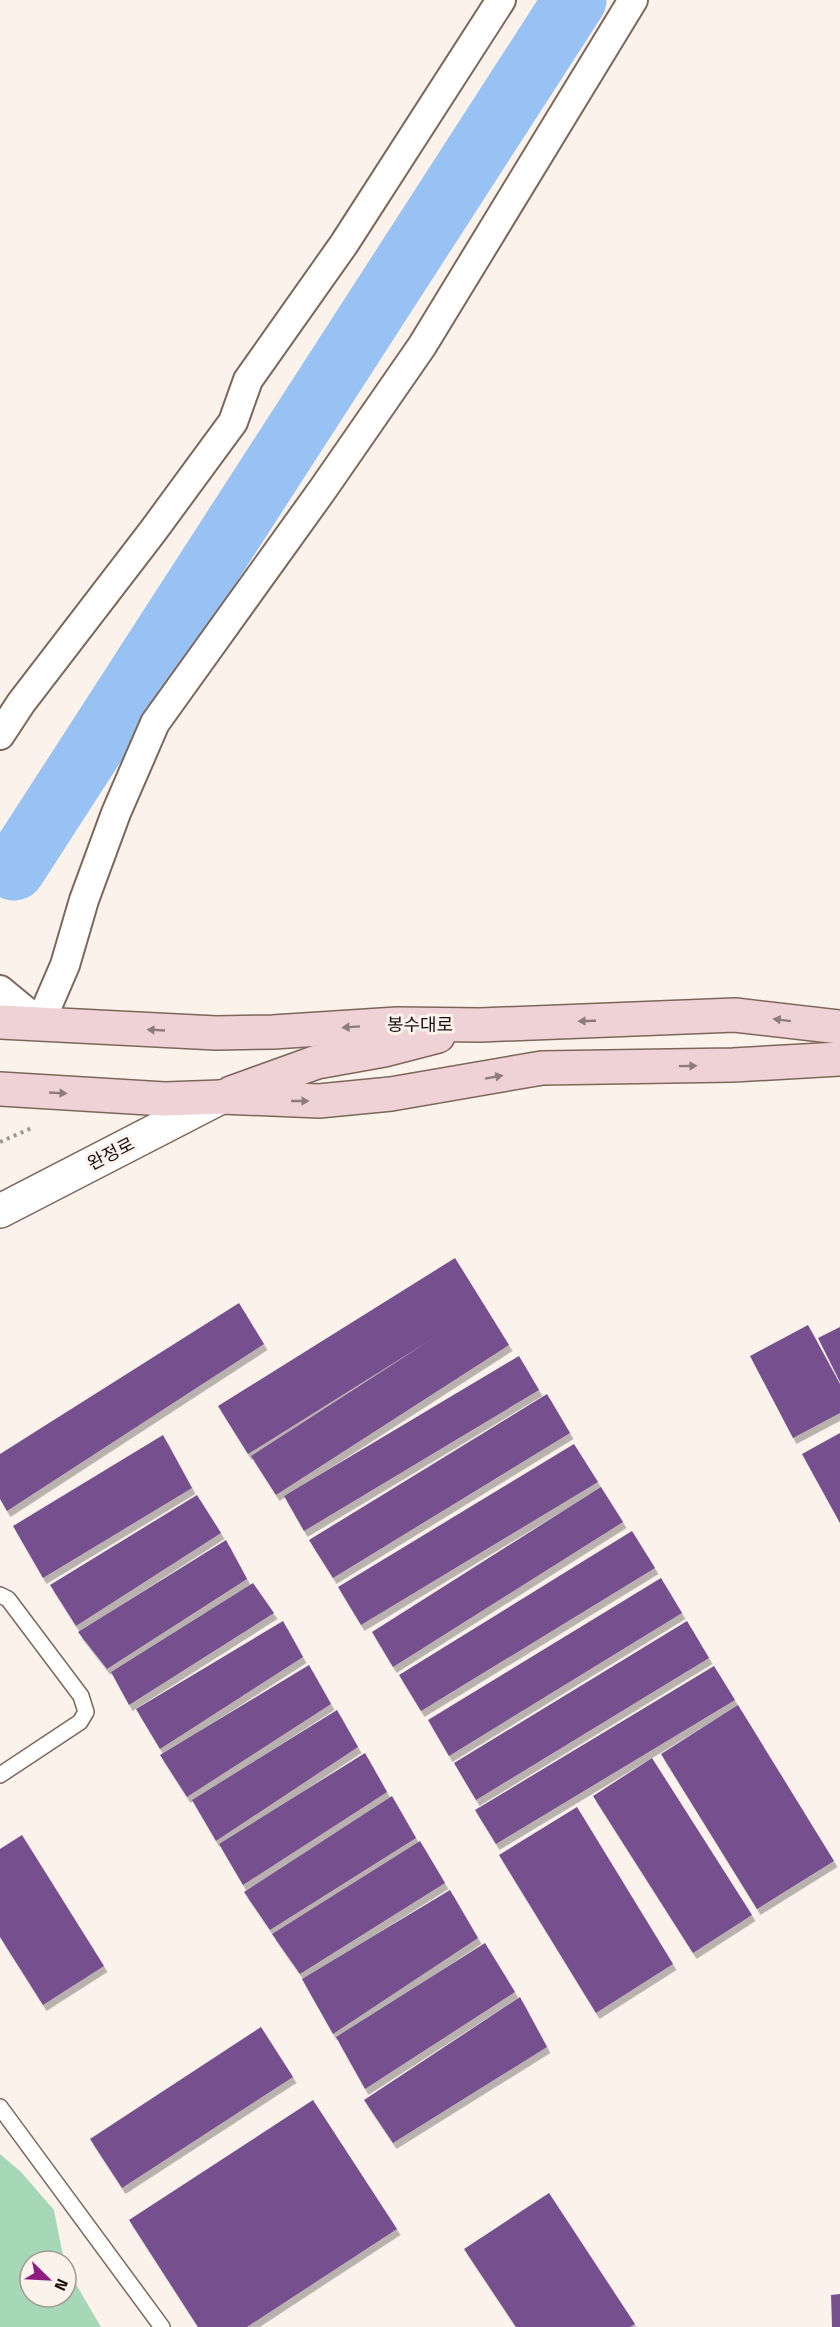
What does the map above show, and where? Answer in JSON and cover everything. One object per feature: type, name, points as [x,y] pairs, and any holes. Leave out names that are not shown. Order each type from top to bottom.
[{"type":"main road","name":"봉수대로","points":[[0,1022],[216,1033],[273,1032],[397,1024],[480,1025],[735,1015],[840,1027]]},
{"type":"main road","points":[[221,1097],[317,1062],[384,1050],[480,1025]]},
{"type":"main road","points":[[0,1089],[165,1099],[221,1097],[319,1101],[391,1094],[542,1068],[733,1065],[840,1059]]},
{"type":"street","points":[[0,735],[21,703],[233,422],[248,380],[344,244],[501,0]]},
{"type":"street","points":[[0,990],[40,1023],[65,965],[84,900],[117,813],[155,723],[422,346],[633,0]]},
{"type":"street","name":"완정로","points":[[0,1211],[221,1097]]},
{"type":"lane","points":[[0,1595],[9,1599],[81,1696],[86,1712],[80,1722],[0,1775]]},
{"type":"lane","points":[[0,2107],[162,2327]]},
{"type":"green space","points":[[0,2154],[21,2172],[54,2210],[62,2249],[18,2249],[18,2309],[78,2309],[78,2288],[101,2327],[0,2327]]},
{"type":"building","points":[[455,1258],[509,1345],[276,1495],[251,1456],[432,1339],[248,1454],[218,1406]]},
{"type":"building","points":[[239,1303],[264,1344],[7,1511],[0,1499],[0,1454]]},
{"type":"building","points":[[808,1325],[840,1384],[840,1413],[793,1438],[750,1356]]},
{"type":"building","points":[[840,1327],[840,1382],[818,1338]]},
{"type":"building","points":[[519,1356],[539,1390],[304,1531],[284,1496]]},
{"type":"building","points":[[547,1394],[570,1433],[333,1578],[309,1540]]},
{"type":"building","points":[[840,1433],[840,1523],[802,1454]]},
{"type":"building","points":[[163,1435],[192,1488],[43,1578],[13,1526]]},
{"type":"building","points":[[574,1444],[598,1482],[361,1625],[338,1587]]},
{"type":"building","points":[[601,1487],[623,1522],[393,1667],[372,1632]]},
{"type":"building","points":[[197,1495],[221,1533],[76,1626],[50,1585]]},
{"type":"building","points":[[632,1531],[655,1568],[421,1711],[399,1675]]},
{"type":"building","points":[[226,1540],[247,1579],[107,1669],[78,1632]]},
{"type":"building","points":[[661,1578],[682,1613],[449,1756],[428,1720]]},
{"type":"building","points":[[253,1583],[274,1613],[129,1705],[111,1672]]},
{"type":"building","points":[[283,1621],[303,1657],[160,1749],[136,1709]]},
{"type":"building","points":[[687,1621],[709,1658],[476,1800],[454,1763]]},
{"type":"building","points":[[309,1665],[331,1704],[187,1797],[160,1755]]},
{"type":"building","points":[[714,1666],[735,1700],[496,1844],[475,1810]]},
{"type":"building","points":[[738,1705],[834,1861],[757,1909],[661,1754]]},
{"type":"building","points":[[337,1710],[358,1747],[216,1841],[192,1800]]},
{"type":"building","points":[[365,1753],[387,1792],[243,1885],[219,1844]]},
{"type":"building","points":[[652,1758],[752,1915],[693,1953],[593,1796]]},
{"type":"building","points":[[392,1796],[416,1838],[270,1930],[244,1892]]},
{"type":"building","points":[[577,1807],[673,1964],[596,2013],[499,1855]]},
{"type":"building","points":[[22,1835],[104,1966],[43,2005],[0,1937],[0,1849]]},
{"type":"building","points":[[420,1841],[445,1883],[300,1974],[272,1934]]},
{"type":"building","points":[[450,1890],[478,1938],[333,2034],[302,1979]]},
{"type":"building","points":[[485,1943],[515,1992],[365,2089],[336,2037]]},
{"type":"building","points":[[520,1997],[547,2047],[393,2143],[364,2100]]},
{"type":"building","points":[[261,2027],[293,2077],[122,2188],[90,2139]]},
{"type":"building","points":[[313,2100],[397,2229],[247,2327],[198,2327],[129,2220]]},
{"type":"building","points":[[549,2193],[635,2324],[630,2327],[516,2327],[464,2249]]},
{"type":"building","points":[[840,2294],[840,2327],[832,2327],[831,2295]]},
{"type":"waterway","points":[[14,869],[575,0]]}]
